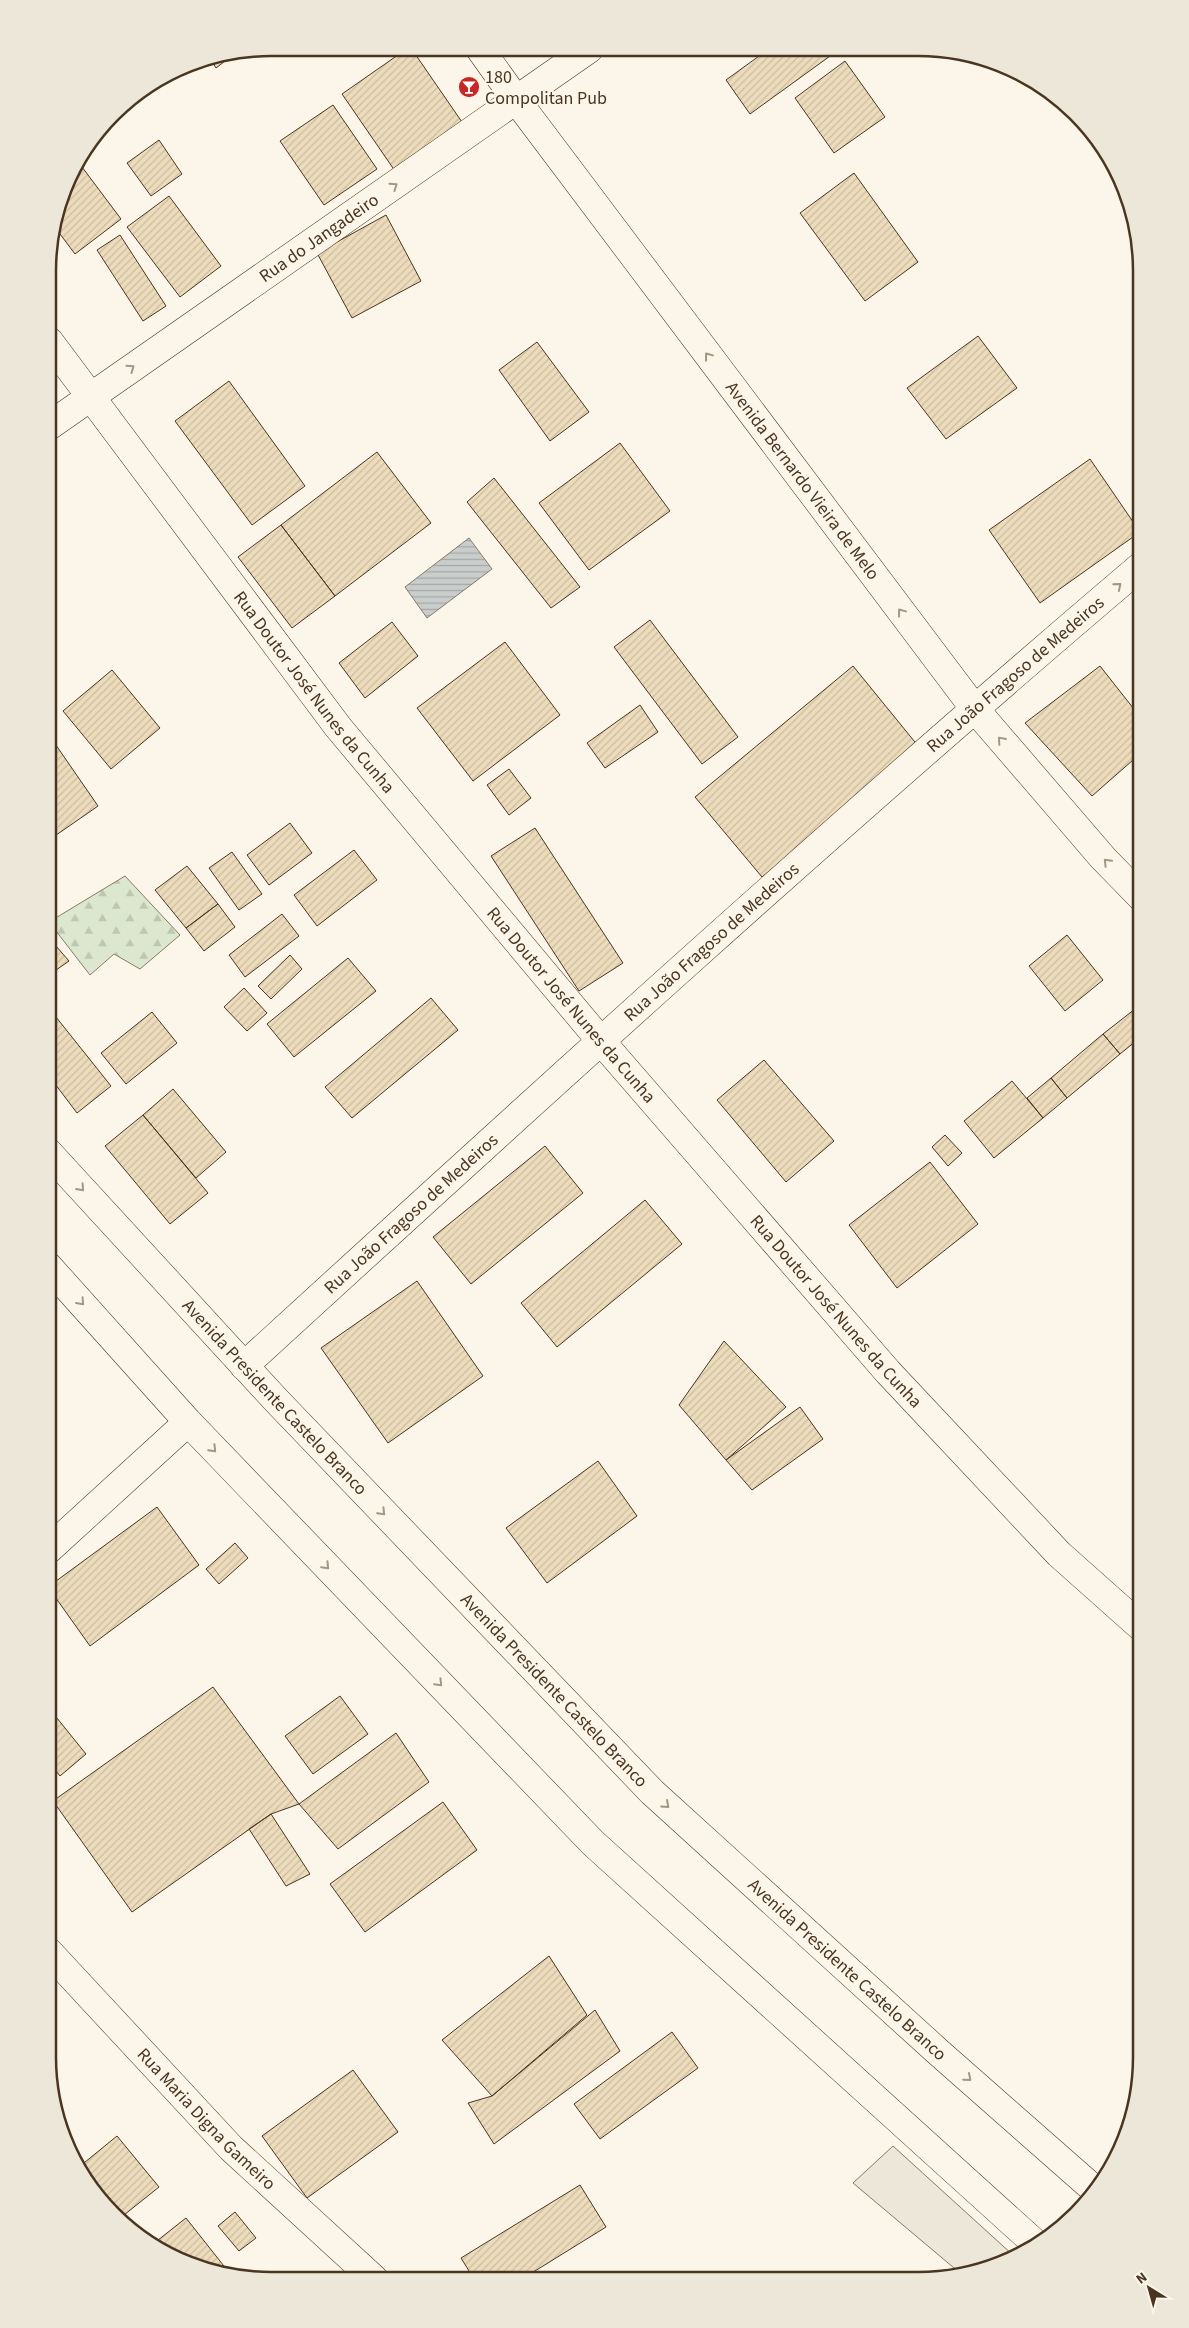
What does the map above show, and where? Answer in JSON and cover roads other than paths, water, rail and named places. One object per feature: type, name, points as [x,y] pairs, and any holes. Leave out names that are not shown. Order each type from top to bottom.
[{"type":"street","name":"Avenida Bernardo Vieira de Melo","points":[[485,56],[516,101],[974,708],[1103,858],[1133,889]]},
{"type":"street","name":"Rua do Jangadeiro","points":[[56,421],[580,56]]},
{"type":"street","name":"Rua Doutor José Nunes da Cunha","points":[[56,351],[338,727],[600,1040],[888,1372],[1059,1554],[1133,1620]]},
{"type":"street","name":"Rua João Fragoso de Medeiros","points":[[244,1366],[600,1040],[974,708],[1133,573]]},
{"type":"street","name":"Avenida Presidente Castelo Branco","points":[[56,1161],[244,1366],[652,1792],[937,2051],[1090,2185]]},
{"type":"street","points":[[56,1275],[188,1422],[593,1843],[1031,2239]]},
{"type":"street","points":[[56,1543],[188,1422]]},
{"type":"street","name":"Rua Maria Digna Gameiro","points":[[56,1961],[231,2148],[366,2272]]},
{"type":"place","name":"180 Compolitan Pub","points":[[469,87]]}]
